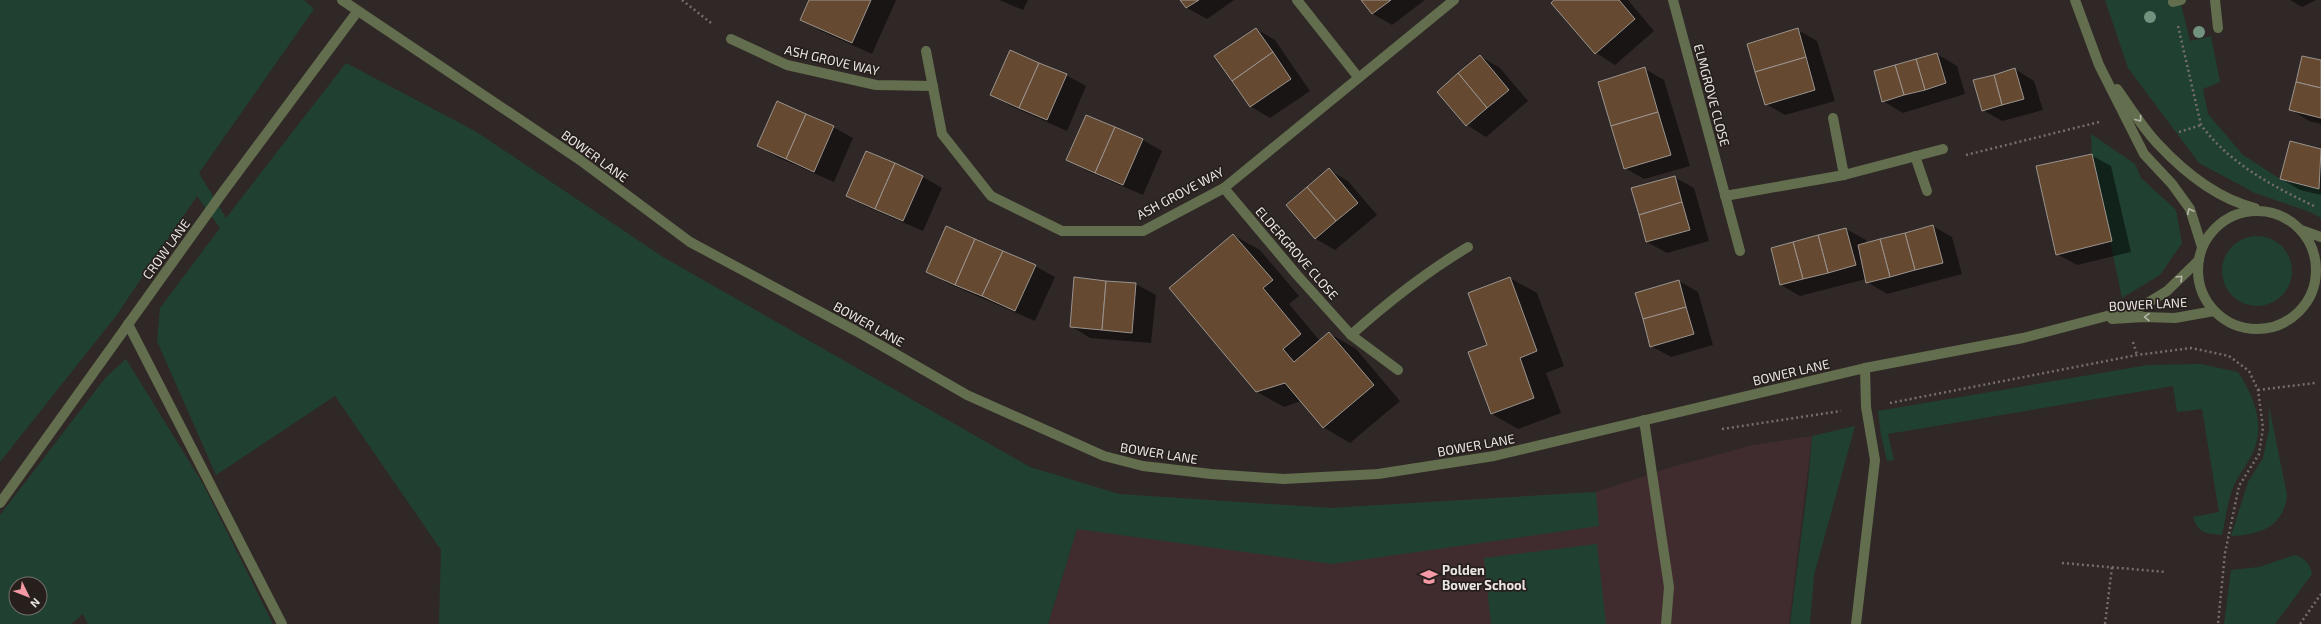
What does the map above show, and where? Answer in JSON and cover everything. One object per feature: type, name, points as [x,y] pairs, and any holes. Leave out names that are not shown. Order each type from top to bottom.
[{"type":"street","name":"BOWER LANE","points":[[342,0],[357,12],[574,156],[690,242],[856,331],[967,395],[1104,456],[1143,466],[1284,479],[1378,474],[1494,456],[1865,368],[2023,338],[2141,307],[2167,291],[2199,260]]},
{"type":"street","points":[[1296,0],[1358,77]]},
{"type":"street","name":"ASH GROVE WAY","points":[[926,51],[942,134],[991,196],[1062,231],[1143,230],[1224,188],[1454,0]]},
{"type":"street","name":"ELMGROVE CLOSE","points":[[1673,0],[1740,251]]},
{"type":"street","points":[[2075,0],[2099,65],[2124,116],[2144,154],[2172,184],[2190,209],[2202,248]]},
{"type":"street","points":[[2215,0],[2218,28]]},
{"type":"street","name":"CROW LANE","points":[[0,503],[128,324],[357,12]]},
{"type":"street","name":"ASH GROVE WAY","points":[[730,39],[787,65],[876,85],[933,86]]},
{"type":"street","points":[[2099,65],[2156,143],[2185,169],[2235,203],[2265,211],[2291,221],[2301,230],[2311,245],[2316,262],[2316,280],[2310,297],[2301,310],[2287,322],[2270,328],[2253,329],[2235,326],[2214,311],[2204,296],[2198,278],[2199,260],[2202,248],[2212,231],[2227,218],[2245,212],[2265,211]]},
{"type":"street","points":[[1833,118],[1844,175]]},
{"type":"street","points":[[1725,196],[1844,175],[1942,149]]},
{"type":"street","points":[[1915,156],[1927,191]]},
{"type":"street","name":"ELDERGROVE CLOSE","points":[[1224,188],[1297,275],[1351,335],[1398,370]]},
{"type":"street","points":[[2301,230],[2321,237]]},
{"type":"street","points":[[1351,335],[1393,298],[1436,266],[1468,247]]},
{"type":"street","points":[[2310,297],[2321,291]]},
{"type":"street","name":"BOWER LANE","points":[[2083,322],[2144,316],[2175,318],[2214,311]]},
{"type":"street","points":[[128,324],[282,624]]},
{"type":"street","points":[[1856,624],[1875,460],[1866,407],[1865,368]]},
{"type":"street","points":[[1644,420],[1669,587],[1666,624]]},
{"type":"path","points":[[682,0],[730,39]]},
{"type":"path","points":[[2177,1],[2201,125],[2228,156],[2285,192],[2315,207]]},
{"type":"path","points":[[1942,149],[1956,158],[2124,116]]},
{"type":"path","points":[[2173,134],[2201,125]]},
{"type":"path","points":[[1718,430],[1866,407],[2137,355],[2191,348],[2229,356],[2249,371],[2258,390],[2264,428],[2259,454],[2239,486],[2225,553],[2218,624]]},
{"type":"path","points":[[2258,390],[2315,383]]},
{"type":"path","points":[[2062,563],[2166,572]]},
{"type":"path","points":[[2105,624],[2112,568]]},
{"type":"path","points":[[2300,624],[2321,594]]},
{"type":"shaded area","name":"Polden Bower School","points":[[1812,436],[1789,624],[1048,624],[1077,529],[1087,484],[1119,494],[1330,508],[1596,492],[1672,467],[1753,445]]},
{"type":"green space","points":[[0,0],[304,0],[314,9],[199,173],[226,218],[346,63],[475,131],[663,257],[1030,467],[1119,494],[1330,508],[1596,492],[1599,526],[1332,564],[1077,529],[1048,624],[439,624],[441,550],[335,396],[216,475],[157,341],[160,308],[220,228],[197,196],[116,316],[0,462]]},
{"type":"green space","points":[[2105,0],[2180,0],[2190,41],[2211,36],[2220,82],[2203,89],[2208,114],[2243,155],[2280,179],[2321,190],[2321,218],[2310,212],[2255,193],[2199,163],[2128,68]]},
{"type":"green space","points":[[2091,134],[2135,164],[2141,178],[2176,210],[2182,243],[2160,275],[2122,298],[2092,154]]},
{"type":"green space","points":[[2250,236],[2264,236],[2277,242],[2286,251],[2290,257],[2292,271],[2290,285],[2282,296],[2271,304],[2264,306],[2250,306],[2243,304],[2232,296],[2224,285],[2222,278],[2222,264],[2224,257],[2232,246],[2243,238]]},
{"type":"green space","points":[[126,359],[203,484],[273,624],[88,624],[83,614],[71,624],[0,624],[0,515],[106,377]]},
{"type":"green space","points":[[2201,364],[2238,372],[2254,403],[2257,414],[2258,436],[2255,447],[2231,492],[2222,535],[2203,532],[2195,523],[2193,517],[2219,512],[2202,409],[2177,412],[2173,386],[1888,434],[1894,460],[1887,461],[1881,435],[1878,411],[2148,365]]},
{"type":"green space","points":[[2269,406],[2287,495],[2285,506],[2281,515],[2268,527],[2251,534],[2231,536],[2248,482],[2263,458],[2269,429]]},
{"type":"green space","points":[[1855,426],[1814,575],[1810,624],[1790,624],[1808,484],[1812,436]]},
{"type":"green space","points":[[1597,544],[1606,624],[1491,624],[1484,558]]},
{"type":"green space","points":[[2295,555],[2302,558],[2306,562],[2310,567],[2312,574],[2275,624],[2224,624],[2231,570],[2259,567]]},
{"type":"building","points":[[809,0],[871,0],[852,43],[800,20]]},
{"type":"building","points":[[1180,0],[1199,0],[1186,8]]},
{"type":"building","points":[[1361,0],[1391,0],[1372,14]]},
{"type":"building","points":[[1554,0],[1619,0],[1635,19],[1595,54],[1551,3]]},
{"type":"building","points":[[1256,28],[1273,52],[1232,81],[1214,56]]},
{"type":"building","points":[[1798,28],[1806,57],[1755,72],[1747,44]]},
{"type":"building","points":[[1010,50],[1039,63],[1019,108],[990,95]]},
{"type":"building","points":[[1273,52],[1291,79],[1250,107],[1232,81]]},
{"type":"building","points":[[1937,53],[1946,83],[1925,90],[1916,59]]},
{"type":"building","points":[[1480,55],[1509,90],[1487,108],[1458,73]]},
{"type":"building","points":[[2302,56],[2321,60],[2321,88],[2296,82]]},
{"type":"building","points":[[1806,57],[1815,90],[1765,105],[1755,72]]},
{"type":"building","points":[[1916,59],[1925,90],[1904,95],[1895,65]]},
{"type":"building","points":[[1039,63],[1067,74],[1047,120],[1019,108]]},
{"type":"building","points":[[1895,65],[1904,95],[1882,102],[1874,71]]},
{"type":"building","points":[[1645,67],[1658,112],[1611,126],[1598,82]]},
{"type":"building","points":[[2015,68],[2024,99],[2002,105],[1994,75]]},
{"type":"building","points":[[1458,73],[1487,108],[1466,126],[1437,92]]},
{"type":"building","points":[[1994,75],[2002,105],[1982,111],[1973,80]]},
{"type":"building","points":[[2296,82],[2321,88],[2321,118],[2289,110]]},
{"type":"building","points":[[777,101],[806,114],[786,159],[757,146]]},
{"type":"building","points":[[1658,112],[1671,155],[1624,169],[1611,126]]},
{"type":"building","points":[[806,114],[834,126],[814,172],[786,159]]},
{"type":"building","points":[[1086,115],[1115,127],[1095,173],[1066,160]]},
{"type":"building","points":[[1115,127],[1143,139],[1123,185],[1095,173]]},
{"type":"building","points":[[2290,141],[2321,149],[2319,189],[2280,179]]},
{"type":"building","points":[[866,151],[895,163],[875,209],[846,196]]},
{"type":"building","points":[[2092,154],[2112,241],[2056,255],[2036,166]]},
{"type":"building","points":[[895,163],[923,176],[903,221],[875,209]]},
{"type":"building","points":[[1329,168],[1358,203],[1336,221],[1307,187]]},
{"type":"building","points":[[1675,176],[1682,202],[1639,215],[1631,188]]},
{"type":"building","points":[[1307,187],[1336,221],[1315,239],[1286,205]]},
{"type":"building","points":[[1682,202],[1690,230],[1646,242],[1639,215]]},
{"type":"building","points":[[1933,225],[1943,263],[1915,270],[1905,233]]},
{"type":"building","points":[[946,226],[975,239],[955,285],[926,272]]},
{"type":"building","points":[[1846,228],[1856,265],[1828,273],[1818,235]]},
{"type":"building","points":[[1905,233],[1915,270],[1890,277],[1880,239]]},
{"type":"building","points":[[1233,234],[1273,280],[1263,288],[1301,334],[1283,349],[1294,362],[1329,332],[1374,385],[1323,428],[1285,383],[1256,392],[1169,288]]},
{"type":"building","points":[[1818,235],[1828,273],[1803,279],[1793,242]]},
{"type":"building","points":[[975,239],[1003,251],[982,296],[955,285]]},
{"type":"building","points":[[1880,239],[1890,277],[1866,283],[1858,245]]},
{"type":"building","points":[[1793,242],[1803,279],[1780,285],[1771,248]]},
{"type":"building","points":[[1003,251],[1036,265],[1015,311],[982,296]]},
{"type":"building","points":[[1074,277],[1106,281],[1102,330],[1070,327]]},
{"type":"building","points":[[1510,277],[1537,351],[1520,358],[1534,398],[1491,414],[1468,352],[1487,345],[1468,293]]},
{"type":"building","points":[[1679,280],[1686,307],[1643,319],[1635,293]]},
{"type":"building","points":[[1106,281],[1136,283],[1132,333],[1102,330]]},
{"type":"building","points":[[1686,307],[1694,334],[1650,347],[1643,319]]},
{"type":"place","name":"Polden Bower School","points":[[1429,577]]}]
